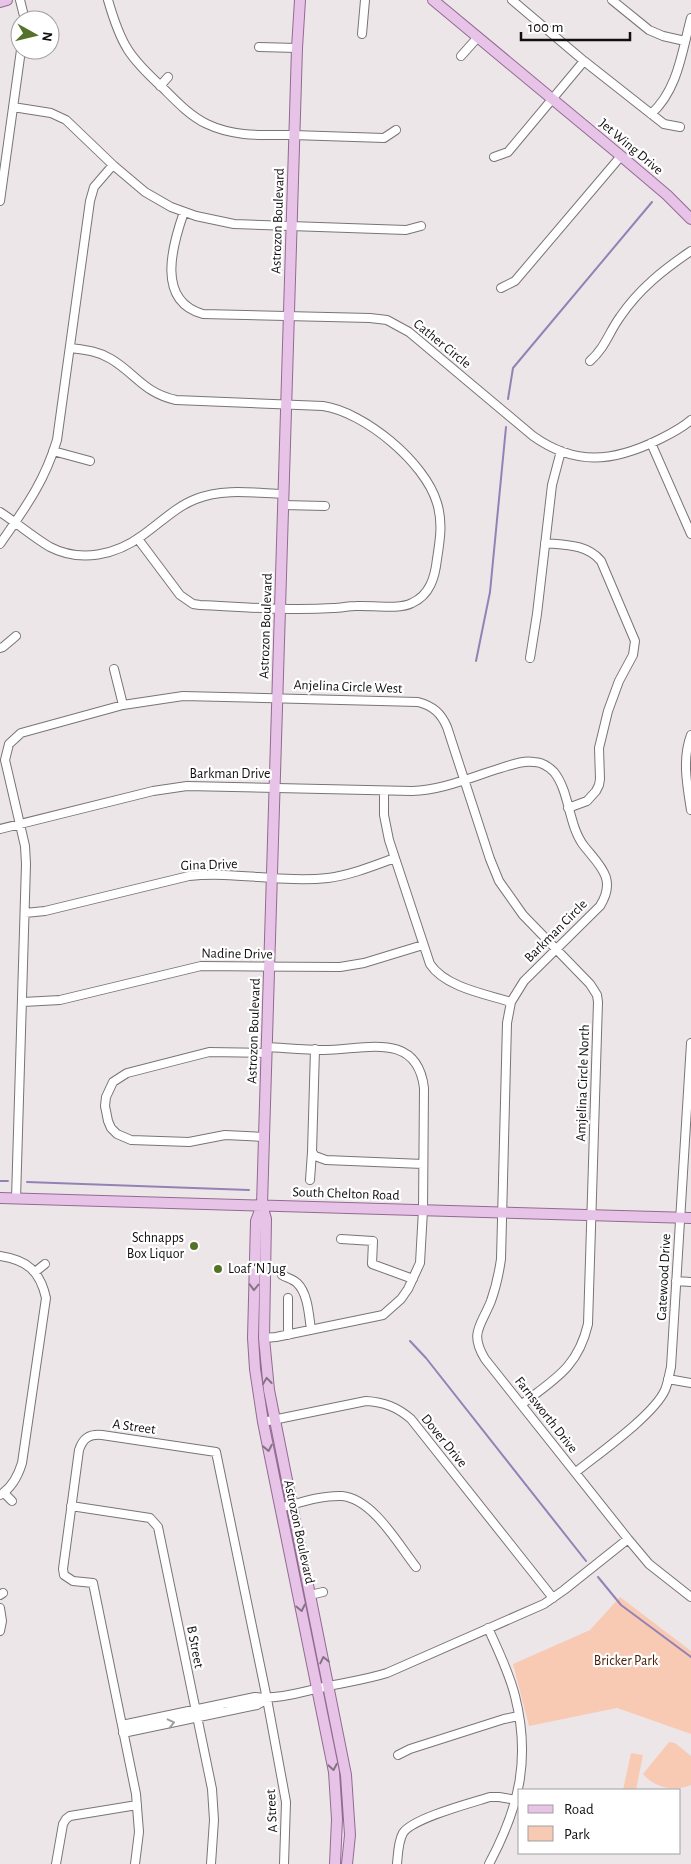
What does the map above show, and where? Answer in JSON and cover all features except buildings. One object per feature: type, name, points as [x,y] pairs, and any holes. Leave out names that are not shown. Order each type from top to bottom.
[{"type":"main road","points":[[0,2],[8,0]]},
{"type":"main road","name":"Astrozon Boulevard","points":[[300,0],[262,1205],[266,1219],[264,1338],[268,1390],[349,1793],[350,1834],[348,1864]]},
{"type":"main road","name":"Jet Wing Drive","points":[[432,0],[674,201],[691,219]]},
{"type":"main road","name":"South Chelton Road","points":[[0,1198],[691,1218]]},
{"type":"main road","name":"Astrozon Boulevard","points":[[262,1205],[256,1221],[254,1369],[280,1508],[334,1772],[338,1819],[336,1864]]},
{"type":"street","points":[[108,0],[124,46],[140,67],[194,117],[220,130],[246,134],[384,138],[396,130]]},
{"type":"street","points":[[362,34],[365,0]]},
{"type":"street","points":[[512,0],[584,61],[664,124],[680,127]]},
{"type":"street","points":[[612,0],[649,30],[685,42]]},
{"type":"street","points":[[621,8],[627,0]]},
{"type":"street","points":[[651,114],[659,106],[672,86],[691,18]]},
{"type":"street","points":[[461,56],[478,37]]},
{"type":"street","points":[[260,47],[297,48]]},
{"type":"street","points":[[0,201],[20,60]]},
{"type":"street","points":[[494,157],[508,152],[584,61]]},
{"type":"street","points":[[160,86],[168,77]]},
{"type":"street","points":[[13,107],[51,113],[66,120],[113,165],[145,192],[184,212],[214,221],[234,224],[406,230],[421,226]]},
{"type":"street","points":[[501,288],[515,282],[620,156]]},
{"type":"street","points":[[0,544],[37,491],[53,451],[60,422],[91,194],[113,165]]},
{"type":"street","name":"Cather Circle","points":[[184,212],[174,244],[172,279],[176,295],[186,307],[204,314],[370,318],[395,323],[409,332],[533,436],[561,452],[602,458],[622,455],[679,430],[691,420]]},
{"type":"street","points":[[590,361],[601,352],[619,318],[635,296],[666,268],[691,251]]},
{"type":"street","points":[[70,348],[91,351],[110,358],[146,388],[165,398],[186,402],[323,406],[346,412],[393,443],[423,476],[430,485],[437,501],[441,528],[434,578],[426,592],[407,606],[280,608],[193,604],[180,595],[138,539]]},
{"type":"street","points":[[651,443],[691,534]]},
{"type":"street","points":[[53,451],[90,461]]},
{"type":"street","points":[[530,658],[552,485],[561,452]]},
{"type":"street","points":[[0,512],[52,547],[71,554],[92,556],[122,549],[185,505],[205,496],[227,493],[325,506]]},
{"type":"street","points":[[545,543],[585,548],[597,556],[601,561],[635,641],[633,655],[619,681],[608,712],[599,748],[599,785],[587,801],[568,808]]},
{"type":"street","points":[[0,648],[4,647],[16,636]]},
{"type":"street","points":[[114,669],[123,705]]},
{"type":"street","name":"Anjelina Circle West","points":[[16,1199],[26,855],[5,760],[9,744],[14,738],[29,729],[123,705],[169,697],[195,695],[418,702],[432,707],[443,719],[464,779]]},
{"type":"street","points":[[691,735],[687,750],[686,766],[691,810]]},
{"type":"street","name":"Barkman Circle","points":[[464,779],[519,763],[536,762],[548,767],[554,772],[561,788],[579,839],[605,873],[607,886],[604,900],[600,906],[524,981],[511,1002],[507,1023],[501,1213]]},
{"type":"street","name":"Barkman Drive","points":[[0,829],[171,788],[202,785],[384,791],[430,790],[464,779]]},
{"type":"street","name":"Amjelina Circle North","points":[[464,779],[499,881],[523,915],[590,984],[597,994],[598,1002],[588,1324],[584,1339],[572,1363],[557,1378],[522,1404]]},
{"type":"street","points":[[384,791],[385,824],[423,945],[435,971],[447,981],[511,1002]]},
{"type":"street","name":"Gina Drive","points":[[25,913],[45,911],[189,876],[327,878],[395,858]]},
{"type":"street","name":"Nadine Drive","points":[[23,1002],[60,1000],[201,966],[328,968],[353,965],[423,945]]},
{"type":"street","name":"Gatewood Drive","points":[[576,1472],[646,1414],[665,1391],[671,1367],[691,1042]]},
{"type":"street","points":[[264,1137],[225,1135],[189,1142],[131,1140],[117,1134],[111,1128],[105,1106],[106,1097],[113,1082],[126,1073],[210,1052],[326,1050],[359,1046],[391,1047],[398,1049],[411,1058],[420,1071],[424,1088],[422,1210],[420,1263],[413,1279],[401,1299],[392,1309],[382,1315],[288,1335],[264,1338]]},
{"type":"street","points":[[310,1180],[314,1049]]},
{"type":"street","points":[[312,1152],[315,1156],[326,1160],[422,1164]]},
{"type":"street","name":"Farnsworth Drive","points":[[501,1213],[501,1259],[498,1280],[478,1326],[476,1337],[478,1348],[649,1564],[691,1597]]},
{"type":"street","points":[[341,1239],[372,1241],[372,1264],[413,1279]]},
{"type":"street","points":[[0,1256],[23,1262],[35,1272],[43,1285],[45,1305],[22,1463],[19,1473],[2,1494],[12,1501]]},
{"type":"street","points":[[35,1272],[45,1264]]},
{"type":"street","points":[[282,1275],[300,1286],[306,1301],[311,1330]]},
{"type":"street","points":[[676,1281],[691,1282]]},
{"type":"street","points":[[288,1298],[288,1335]]},
{"type":"street","points":[[668,1379],[691,1383]]},
{"type":"street","name":"Dover Drive","points":[[263,1422],[366,1402],[379,1402],[401,1411],[411,1419],[553,1598]]},
{"type":"street","name":"A Street","points":[[135,1864],[139,1832],[138,1805],[93,1583],[73,1581],[64,1574],[63,1563],[79,1450],[86,1437],[91,1435],[216,1452],[267,1699],[286,1802],[284,1864]]},
{"type":"street","points":[[280,1508],[330,1496],[351,1498],[362,1503],[372,1511],[416,1567]]},
{"type":"street","name":"B Street","points":[[71,1506],[154,1518],[158,1527],[212,1789],[213,1843],[211,1864]]},
{"type":"street","points":[[123,1733],[255,1697],[267,1699],[372,1678],[387,1673],[553,1598],[628,1539]]},
{"type":"street","points":[[310,1595],[323,1592]]},
{"type":"street","points":[[0,1608],[2,1622],[0,1631]]},
{"type":"street","points":[[488,1628],[515,1694],[519,1716],[522,1759],[518,1789]]},
{"type":"street","points":[[122,1725],[195,1713]]},
{"type":"street","points":[[398,1755],[410,1749],[504,1718],[519,1716]]},
{"type":"street","points":[[489,1864],[507,1829],[518,1792]]},
{"type":"street","points":[[396,1864],[403,1832],[410,1826],[424,1819],[490,1797],[499,1796],[517,1800]]},
{"type":"street","points":[[56,1864],[64,1824],[70,1816],[138,1805]]},
{"type":"green space","name":"Bricker Park","points":[[620,1597],[691,1651],[691,1734],[617,1708],[529,1726],[513,1664],[590,1630]]},
{"type":"green space","points":[[669,1742],[675,1743],[691,1756],[691,1785],[678,1788],[665,1787],[653,1783],[643,1774]]},
{"type":"green space","points":[[631,1753],[643,1755],[636,1789],[623,1789]]},
{"type":"waterway","points":[[508,399],[513,368],[652,202]]},
{"type":"waterway","points":[[476,661],[490,592],[506,427]]},
{"type":"waterway","points":[[0,1181],[8,1181]]},
{"type":"waterway","points":[[27,1182],[249,1190]]},
{"type":"waterway","points":[[410,1341],[426,1358],[586,1561]]},
{"type":"waterway","points":[[598,1577],[621,1605],[691,1657]]},
{"type":"place","name":"Schnapps Box Liquor","points":[[194,1246]]},
{"type":"place","name":"Loaf 'N Jug","points":[[218,1269]]}]
